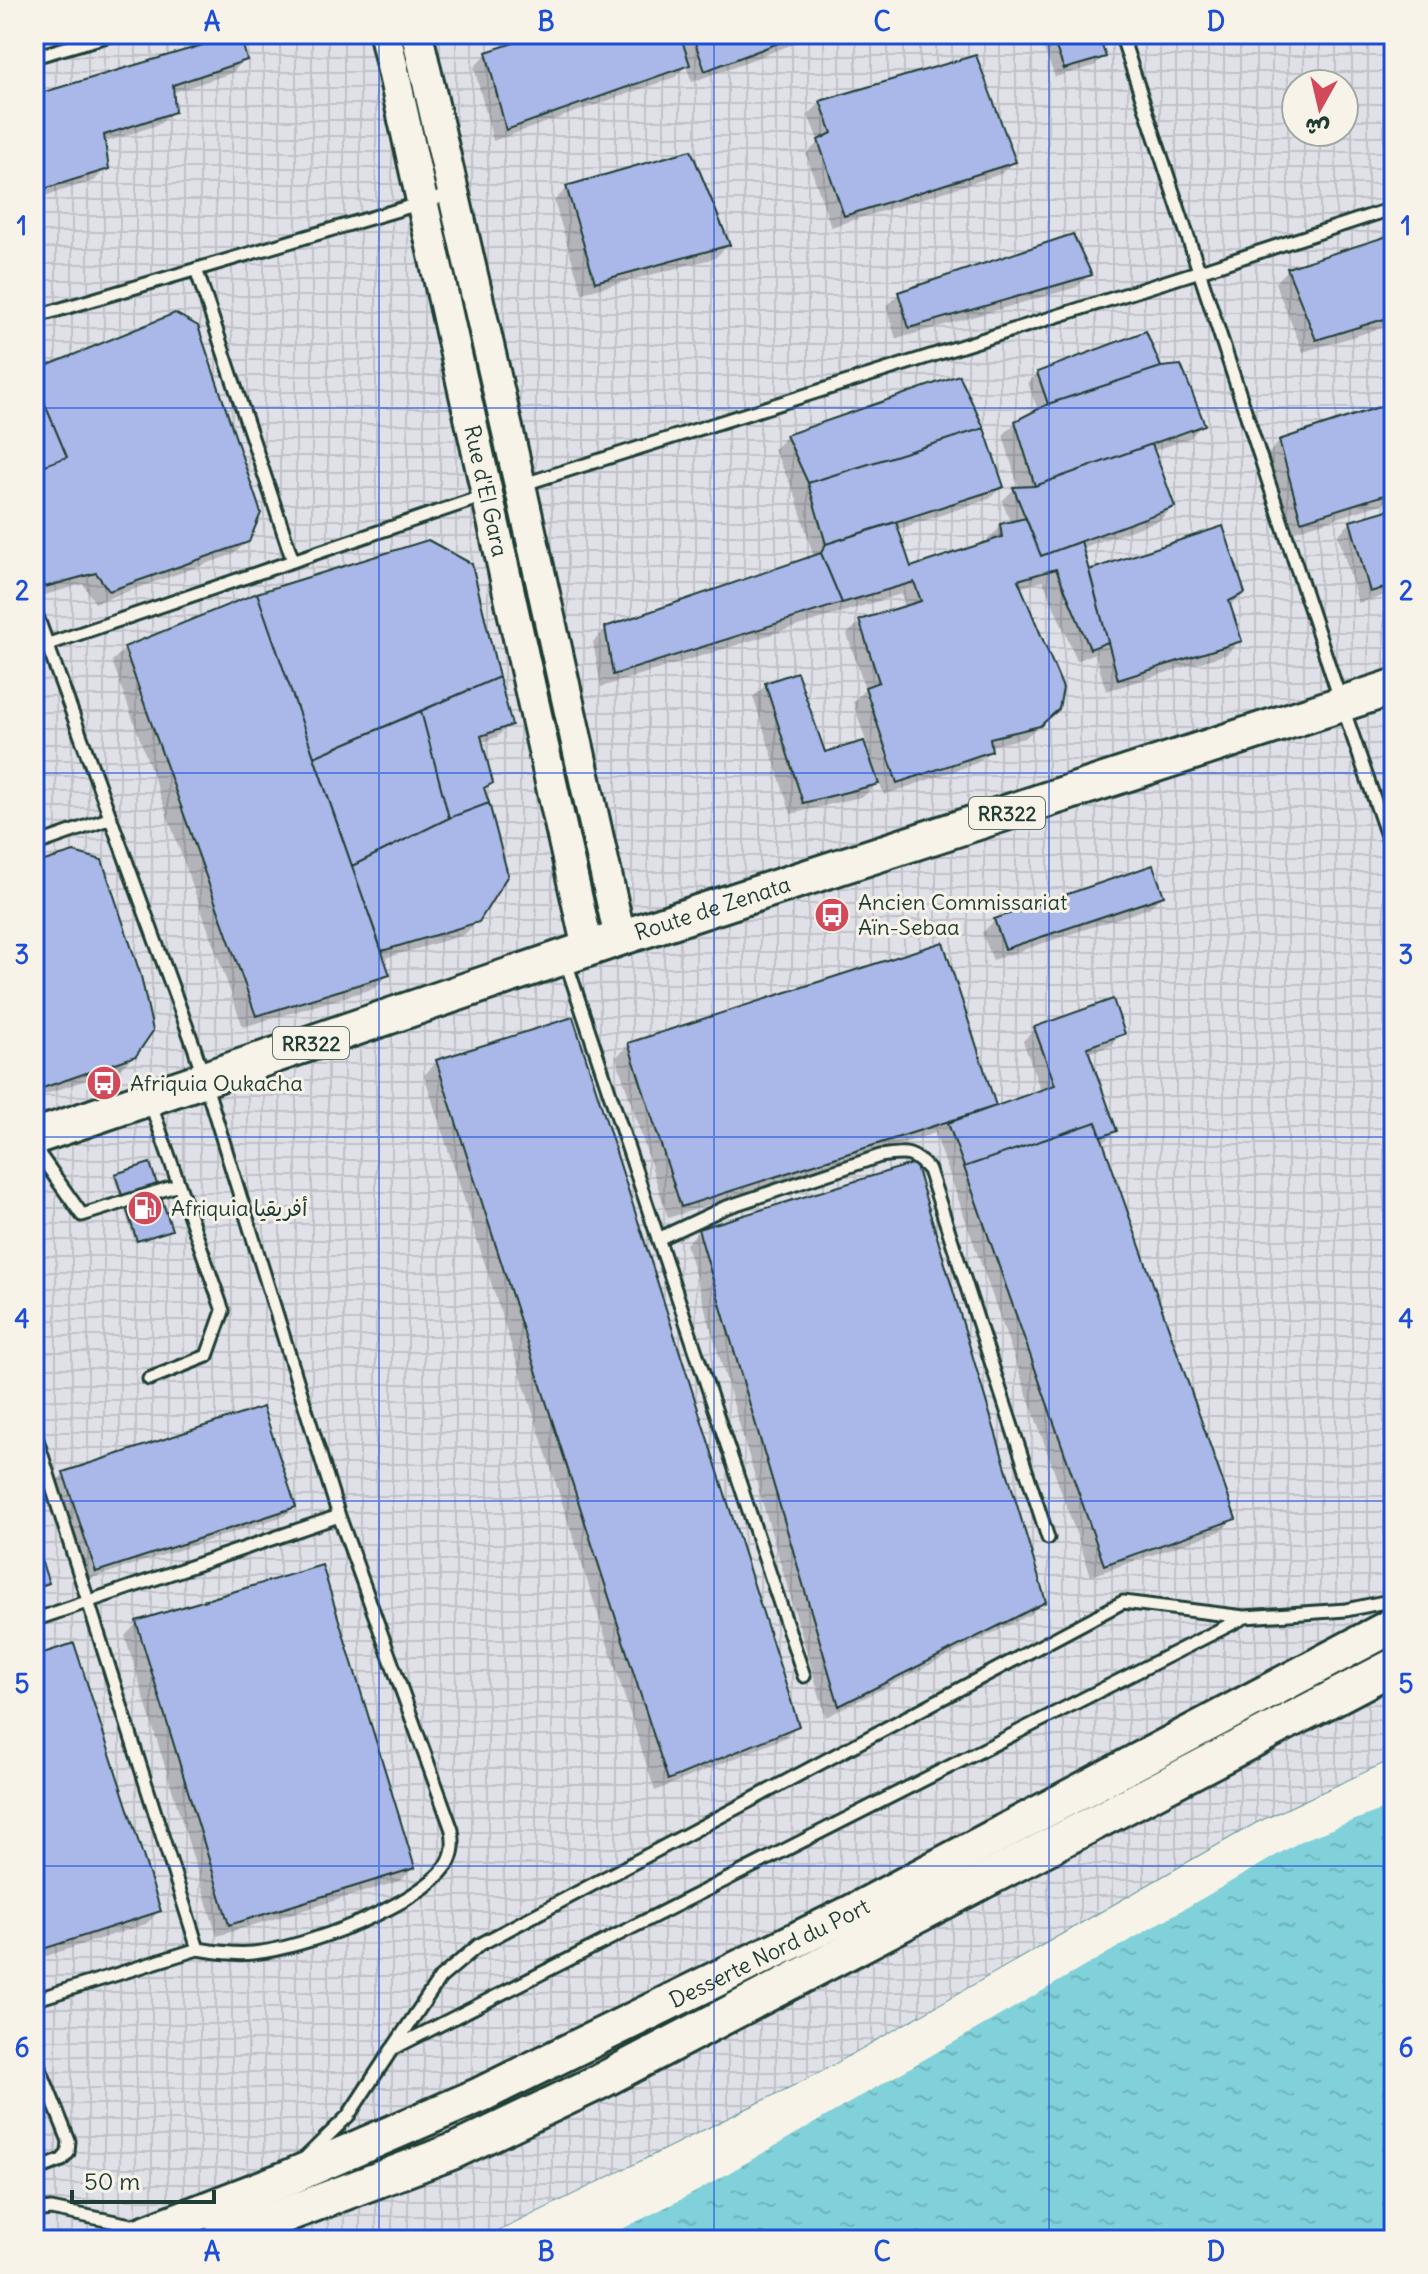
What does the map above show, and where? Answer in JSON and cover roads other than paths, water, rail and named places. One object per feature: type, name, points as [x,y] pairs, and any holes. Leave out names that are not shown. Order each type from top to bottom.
[{"type":"main road","name":"Route de Zenata","points":[[34,1137],[620,938],[1394,687]]},
{"type":"main road","name":"Desserte Nord du Port","points":[[142,2235],[283,2180],[480,2095],[853,1912],[1394,1625]]},
{"type":"main road","name":"Desserte Nord du Port","points":[[219,2240],[454,2151],[599,2082],[1394,1666]]},
{"type":"street","name":"Rue d'El Gara","points":[[396,36],[454,194],[620,938]]},
{"type":"street","name":"Rue d'El Gara","points":[[396,36],[423,202],[489,495],[576,953]]},
{"type":"lane","points":[[34,57],[114,34]]},
{"type":"lane","points":[[1121,34],[1342,705],[1393,850]]},
{"type":"lane","points":[[34,317],[454,194]]},
{"type":"lane","points":[[520,485],[1394,208]]},
{"type":"lane","points":[[196,269],[293,561]]},
{"type":"lane","points":[[34,649],[489,495]]},
{"type":"lane","points":[[34,608],[194,1047],[339,1516],[452,1830],[453,1849],[439,1874],[415,1893],[381,1913],[321,1938],[251,1953],[198,1949],[34,2000]]},
{"type":"lane","points":[[34,845],[111,818]]},
{"type":"lane","points":[[576,953],[658,1239],[804,1676]]},
{"type":"lane","points":[[149,1099],[223,1311],[207,1356],[149,1379]]},
{"type":"lane","points":[[34,1147],[82,1215],[179,1185]]},
{"type":"lane","points":[[658,1239],[724,1208],[880,1156],[916,1156],[929,1170],[1048,1538]]},
{"type":"lane","points":[[34,1430],[198,1949]]},
{"type":"lane","points":[[34,1620],[339,1516]]},
{"type":"lane","points":[[283,2180],[348,2116],[440,1978],[479,1945],[1123,1602],[1245,1617],[1346,1610],[1394,1600]]},
{"type":"lane","points":[[392,2049],[1245,1617]]},
{"type":"lane","points":[[34,2054],[70,2147],[62,2160],[34,2171]]},
{"type":"lane","points":[[34,2211],[51,2209],[142,2235]]},
{"type":"water","points":[[1394,1759],[1394,2240],[482,2240],[820,2073],[1257,1823]]},
{"type":"place","name":"Ancien Commissariat Aïn-Sebaa","points":[[832,915]]},
{"type":"place","name":"Afriquia Oukacha","points":[[104,1083]]},
{"type":"place","name":"Afriquia أفريقيا","points":[[145,1208]]}]
